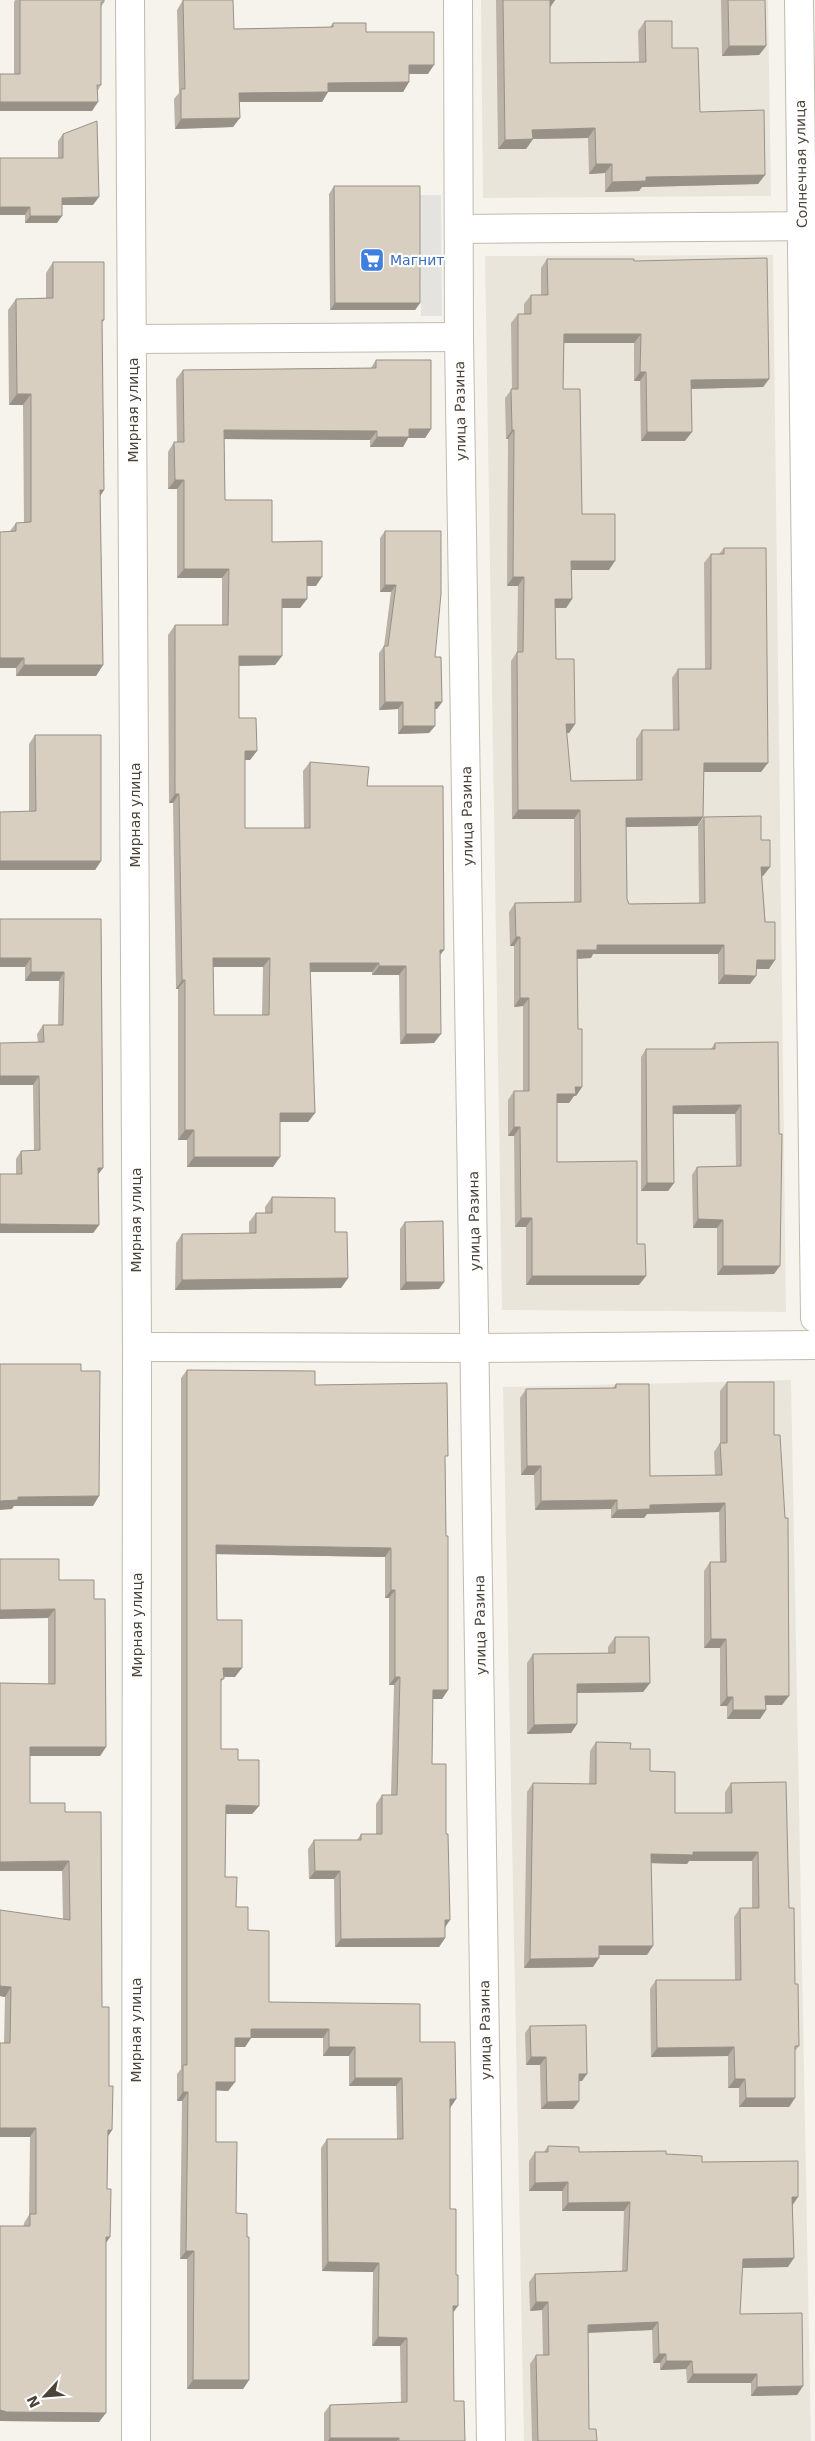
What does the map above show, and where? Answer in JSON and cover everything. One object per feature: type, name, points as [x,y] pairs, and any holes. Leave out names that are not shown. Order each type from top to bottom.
[{"type":"street","name":"Мирная улица","points":[[130,0],[137,1347],[136,2441]]},
{"type":"street","name":"улица Разина","points":[[458,0],[459,337],[476,1348],[491,2441]]},
{"type":"street","name":"Солнечная улица","points":[[798,0],[809,226],[815,1318]]},
{"type":"street","points":[[459,228],[809,226]]},
{"type":"street","points":[[133,339],[459,337]]},
{"type":"street","points":[[137,1347],[476,1348],[815,1345]]},
{"type":"shaded area","points":[[481,0],[768,0],[771,196],[483,198]]},
{"type":"shaded area","points":[[420,195],[441,195],[442,316],[421,316]]},
{"type":"shaded area","points":[[773,255],[786,1312],[502,1310],[485,256]]},
{"type":"shaded area","points":[[791,1380],[811,2441],[524,2441],[503,1387]]},
{"type":"building","points":[[20,0],[104,0],[104,2],[101,2],[101,85],[97,85],[98,102],[0,102],[0,74],[20,74]]},
{"type":"building","points":[[183,0],[233,0],[234,29],[333,27],[333,23],[366,23],[366,32],[434,32],[434,65],[409,65],[409,82],[328,83],[328,92],[239,93],[240,118],[181,119],[181,89],[185,89]]},
{"type":"building","points":[[503,0],[550,0],[550,63],[646,62],[645,21],[672,21],[672,48],[698,48],[700,112],[764,110],[765,175],[646,177],[646,181],[612,182],[612,164],[596,164],[595,128],[532,130],[533,139],[505,140]]},
{"type":"building","points":[[728,0],[765,0],[766,46],[729,46]]},
{"type":"building","points":[[97,121],[99,197],[62,198],[62,216],[30,216],[30,207],[0,207],[0,158],[63,158],[63,134]]},
{"type":"building","name":"Магнит","points":[[334,186],[420,186],[420,303],[335,303]]},
{"type":"building","points":[[767,258],[769,379],[691,380],[692,432],[647,432],[646,372],[640,372],[641,334],[564,334],[563,389],[580,389],[582,514],[615,514],[615,561],[571,561],[572,599],[555,599],[556,659],[574,659],[575,724],[566,724],[571,781],[642,780],[642,730],[679,730],[678,669],[711,669],[711,554],[724,554],[724,548],[766,548],[768,763],[704,763],[703,817],[626,818],[627,899],[629,904],[705,903],[704,817],[761,816],[761,840],[770,840],[770,867],[761,867],[765,922],[775,922],[775,960],[757,960],[756,976],[724,975],[724,945],[597,945],[597,950],[577,950],[578,1029],[582,1029],[582,1087],[575,1087],[576,1094],[557,1094],[557,1162],[637,1161],[637,1244],[645,1244],[646,1276],[532,1276],[532,1218],[521,1218],[520,1127],[514,1127],[514,1091],[529,1091],[529,998],[520,998],[520,937],[516,937],[515,903],[581,902],[580,810],[518,810],[517,652],[523,652],[524,577],[513,577],[514,430],[512,430],[511,389],[518,389],[518,314],[531,314],[531,295],[548,295],[547,259],[634,259],[634,261]]},
{"type":"building","points":[[53,262],[104,262],[104,320],[102,320],[104,490],[100,490],[103,665],[24,665],[24,658],[0,658],[0,532],[16,531],[16,523],[31,522],[31,394],[17,394],[16,299],[53,298]]},
{"type":"building","points":[[376,360],[431,360],[431,429],[409,429],[409,437],[377,437],[377,431],[224,430],[225,500],[272,500],[272,542],[322,541],[322,577],[307,577],[307,599],[282,599],[282,656],[239,656],[239,718],[256,718],[257,751],[245,751],[245,828],[310,828],[310,762],[369,767],[367,786],[443,786],[444,950],[440,950],[441,1034],[406,1034],[406,966],[379,966],[379,963],[310,963],[315,1113],[280,1113],[280,1157],[194,1157],[194,1130],[185,1130],[185,980],[182,980],[179,794],[175,794],[175,625],[228,625],[229,569],[184,569],[184,480],[175,480],[174,442],[184,442],[183,370],[376,368]],"holes":[[[213,958],[270,958],[269,1015],[214,1015]]]},
{"type":"building","points":[[385,531],[441,531],[441,594],[435,657],[441,657],[442,702],[435,702],[435,726],[403,726],[403,702],[385,702],[384,646],[388,646],[396,585],[385,585]]},
{"type":"building","points":[[35,735],[101,735],[101,861],[0,861],[0,812],[36,811]]},
{"type":"building","points":[[0,919],[101,919],[103,1168],[98,1168],[99,1225],[0,1224],[0,1174],[22,1174],[21,1151],[40,1150],[39,1076],[0,1076],[0,1043],[44,1042],[43,1025],[63,1025],[64,972],[31,972],[31,958],[0,958]]},
{"type":"building","points":[[778,1042],[779,1134],[782,1134],[780,1266],[723,1266],[723,1220],[698,1219],[697,1167],[741,1166],[741,1105],[673,1106],[674,1183],[647,1183],[646,1049],[715,1049],[715,1043]]},
{"type":"building","points":[[272,1197],[335,1198],[335,1232],[347,1232],[348,1278],[182,1280],[182,1234],[256,1233],[256,1213],[272,1213]]},
{"type":"building","points":[[443,1221],[444,1282],[406,1282],[405,1222]]},
{"type":"building","points":[[0,1364],[81,1364],[81,1371],[100,1371],[99,1496],[18,1497],[18,1500],[0,1501]]},
{"type":"building","points":[[187,1370],[315,1371],[315,1385],[447,1383],[448,1456],[445,1456],[446,1536],[448,1536],[448,1690],[433,1690],[432,1764],[446,1764],[446,1834],[448,1834],[450,1920],[445,1920],[445,1938],[341,1939],[340,1871],[315,1871],[314,1840],[361,1840],[361,1834],[382,1834],[382,1795],[397,1795],[400,1677],[395,1677],[395,1590],[391,1590],[391,1548],[216,1545],[217,1620],[242,1620],[242,1668],[223,1668],[224,1679],[221,1679],[221,1749],[238,1749],[238,1760],[259,1760],[259,1806],[226,1805],[225,1877],[237,1877],[236,1907],[248,1907],[248,1930],[269,1931],[269,2002],[420,2004],[420,2042],[455,2042],[456,2099],[450,2099],[450,2209],[456,2209],[456,2275],[458,2275],[458,2306],[453,2306],[454,2401],[464,2401],[465,2441],[399,2441],[399,2438],[330,2438],[330,2405],[407,2402],[407,2338],[378,2337],[379,2263],[328,2262],[327,2139],[403,2139],[402,2078],[355,2078],[355,2047],[329,2047],[329,2029],[251,2029],[251,2038],[235,2038],[235,2082],[216,2082],[216,2142],[237,2142],[236,2213],[247,2214],[247,2237],[249,2237],[249,2380],[193,2380],[194,2251],[186,2251],[188,2092],[183,2092],[183,2065],[187,2065]]},
{"type":"building","points":[[727,1382],[774,1382],[774,1435],[780,1435],[785,1518],[788,1518],[789,1696],[765,1696],[766,1710],[733,1710],[733,1697],[727,1697],[726,1639],[711,1639],[710,1562],[726,1562],[725,1503],[650,1505],[650,1509],[617,1510],[617,1500],[541,1501],[541,1466],[527,1466],[526,1389],[616,1388],[616,1384],[649,1384],[650,1476],[722,1475],[720,1443],[727,1443]]},
{"type":"building","points":[[0,1559],[59,1559],[59,1580],[94,1580],[94,1599],[105,1599],[106,1747],[30,1747],[30,1803],[65,1803],[65,1812],[101,1812],[102,2007],[109,2007],[109,2086],[113,2086],[112,2130],[108,2130],[107,2189],[111,2189],[110,2237],[106,2237],[106,2413],[7,2412],[0,2410],[0,2226],[30,2226],[30,2214],[36,2214],[36,2128],[0,2128],[0,2043],[10,2043],[11,1987],[0,1986],[0,1910],[70,1920],[69,1861],[0,1862],[0,1683],[55,1684],[55,1609],[0,1610]]},
{"type":"building","points":[[615,1637],[649,1637],[650,1683],[577,1684],[577,1724],[534,1725],[533,1654],[615,1653]]},
{"type":"building","points":[[596,1742],[631,1743],[630,1749],[650,1749],[650,1771],[675,1772],[675,1813],[732,1813],[731,1783],[786,1782],[789,1908],[794,1908],[795,1984],[798,1984],[799,2046],[795,2046],[795,2098],[746,2098],[745,2079],[735,2079],[734,2047],[657,2048],[656,1980],[741,1980],[740,1908],[759,1908],[758,1852],[693,1852],[693,1855],[651,1854],[653,1946],[599,1946],[599,1958],[530,1959],[533,1783],[596,1784]]},
{"type":"building","points":[[586,2025],[587,2074],[579,2074],[579,2101],[547,2102],[546,2057],[531,2057],[530,2026]]},
{"type":"building","points":[[548,2146],[579,2147],[579,2152],[666,2151],[666,2154],[702,2156],[702,2162],[798,2161],[798,2197],[792,2197],[794,2258],[743,2259],[740,2314],[802,2313],[803,2386],[757,2387],[757,2374],[693,2374],[692,2361],[666,2361],[666,2354],[659,2354],[658,2322],[588,2325],[589,2429],[596,2429],[597,2441],[538,2441],[536,2355],[549,2355],[548,2302],[536,2302],[535,2274],[627,2271],[630,2202],[568,2203],[568,2182],[535,2183],[535,2152],[548,2152]]},
{"type":"place","name":"Магнит","points":[[372,260]]}]
